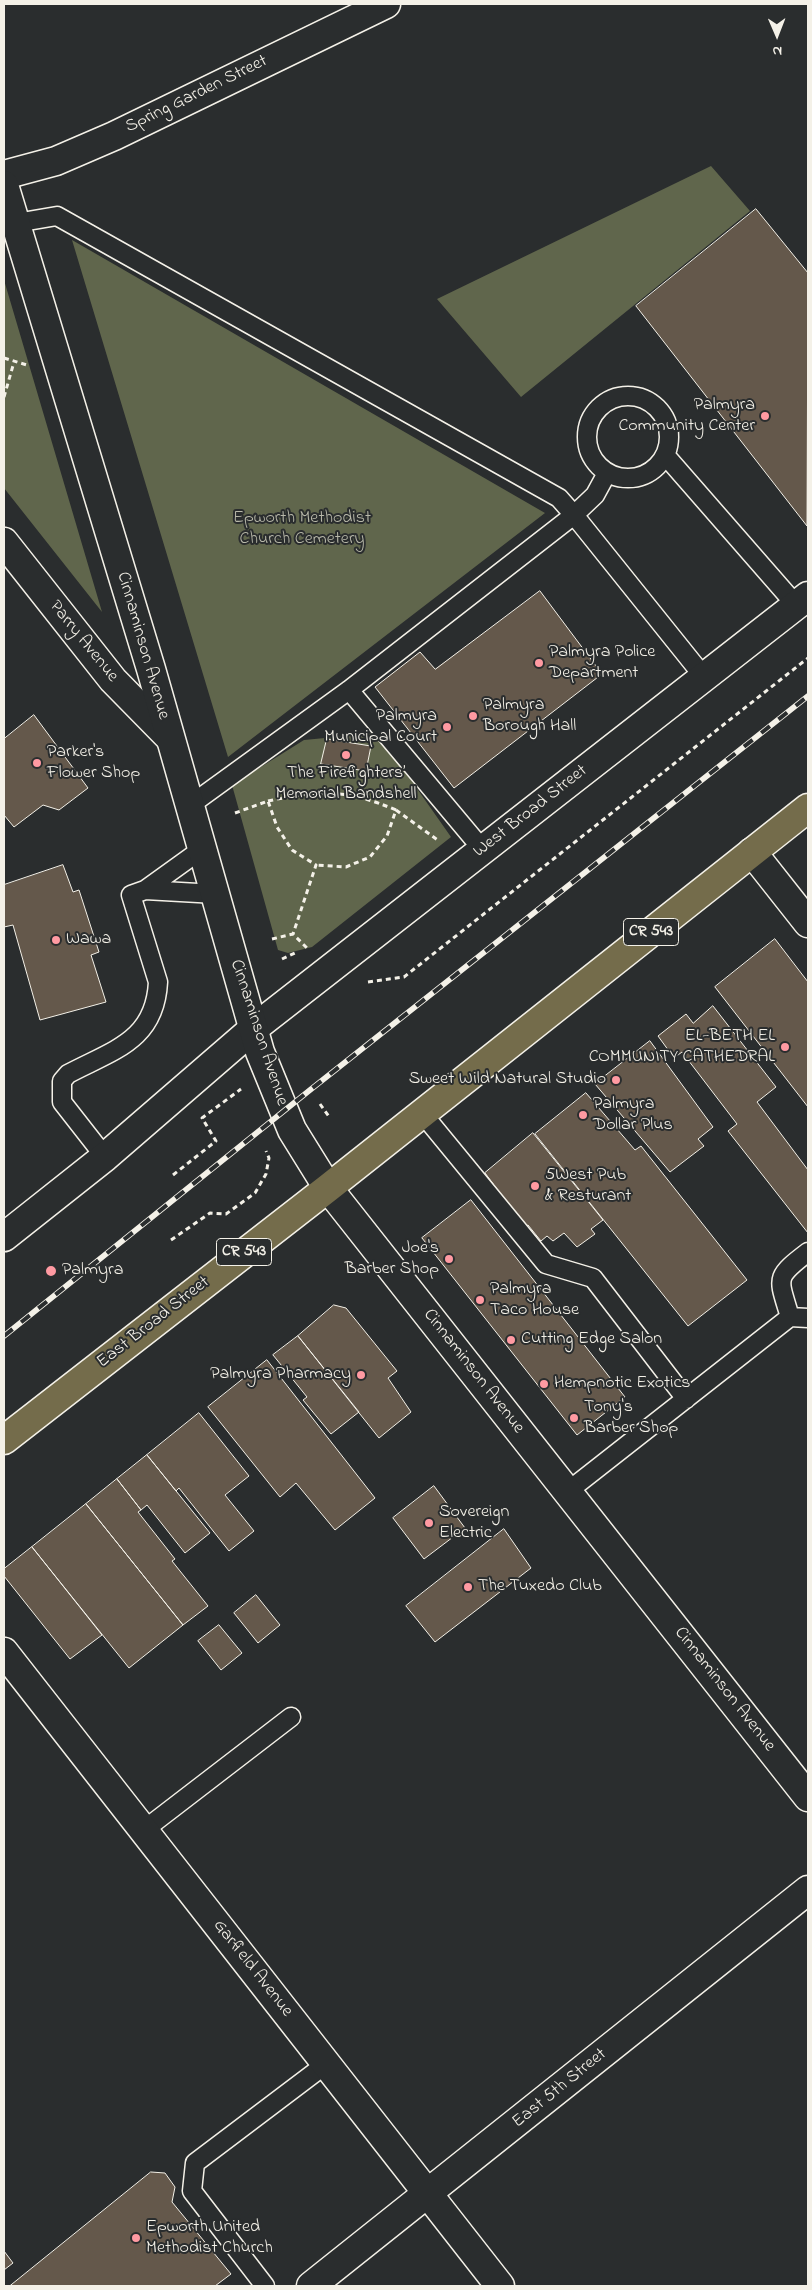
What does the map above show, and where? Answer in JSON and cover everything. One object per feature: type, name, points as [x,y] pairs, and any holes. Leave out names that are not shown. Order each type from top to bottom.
[{"type":"main road","name":"CR 543","points":[[328,1188],[808,808]]},
{"type":"main road","name":"East Broad Street","points":[[4,1440],[328,1188]]},
{"type":"street","name":"Spring Garden Street","points":[[4,175],[56,161],[114,136],[386,4]]},
{"type":"street","name":"Cinnaminson Avenue","points":[[4,185],[143,642],[254,1030],[283,1112],[312,1165],[328,1188],[808,1796]]},
{"type":"street","name":"Parry Avenue","points":[[4,542],[113,680],[169,736]]},
{"type":"street","name":"West Broad Street","points":[[254,1030],[802,600]]},
{"type":"street","points":[[752,852],[808,923]]},
{"type":"street","points":[[4,1237],[105,1157],[254,1030]]},
{"type":"street","name":"Garfield Avenue","points":[[4,1652],[500,2286]]},
{"type":"street","name":"East 5th Street","points":[[311,2286],[428,2195],[808,1890]]},
{"type":"lane","points":[[16,223],[57,216],[559,498],[704,677]]},
{"type":"lane","points":[[630,396],[643,399],[655,406],[663,416],[668,429],[669,442],[665,455],[657,467],[646,474],[633,478],[619,478],[607,473],[593,458],[586,439],[588,425],[594,413],[604,404],[616,398],[630,396]]},
{"type":"lane","points":[[665,455],[802,600]]},
{"type":"lane","points":[[190,806],[349,690],[574,515],[596,495],[607,473]]},
{"type":"lane","points":[[349,690],[483,850]]},
{"type":"lane","points":[[145,890],[202,849]]},
{"type":"lane","points":[[105,1157],[62,1102],[62,1081],[68,1074],[131,1041],[145,1028],[154,1008],[158,982],[131,894],[145,890],[216,894]]},
{"type":"lane","points":[[422,1113],[546,1264],[593,1278],[686,1399]]},
{"type":"lane","points":[[790,1317],[783,1292],[782,1277],[784,1270],[808,1252]]},
{"type":"lane","points":[[567,1492],[790,1317],[808,1318]]},
{"type":"lane","points":[[144,1830],[291,1717]]},
{"type":"lane","points":[[265,2286],[192,2191],[195,2164],[326,2064]]},
{"type":"path","points":[[4,358],[32,365]]},
{"type":"path","points":[[4,397],[14,362]]},
{"type":"path","points":[[366,982],[404,977],[808,658]]},
{"type":"path","points":[[234,813],[268,800],[297,794],[328,792],[365,797],[396,810],[387,836],[370,857],[346,867],[316,865],[292,850],[277,827],[268,800]]},
{"type":"path","points":[[293,934],[316,865]]},
{"type":"path","points":[[272,939],[293,934]]},
{"type":"path","points":[[282,959],[307,948],[293,934]]},
{"type":"path","points":[[173,1175],[216,1141],[202,1118],[244,1088]]},
{"type":"path","points":[[320,1104],[330,1118]]},
{"type":"path","points":[[171,1240],[210,1214],[226,1214],[256,1193],[266,1174],[269,1158],[264,1144]]},
{"type":"green space","points":[[711,166],[750,211],[521,397],[437,299]]},
{"type":"green space","name":"Epworth Methodist Church Cemetery","points":[[72,240],[545,513],[228,757]]},
{"type":"green space","points":[[4,280],[102,612],[4,488]]},
{"type":"green space","points":[[378,733],[451,837],[312,947],[288,953],[278,950],[232,785],[304,740]]},
{"type":"building","name":"Palmyra Community Center","points":[[756,209],[808,273],[807,526],[636,306]]},
{"type":"building","name":"Palmyra Borough Hall","points":[[540,591],[602,674],[454,788],[375,687],[420,652],[435,669]]},
{"type":"building","name":"Parker's Flower Shop","points":[[34,715],[88,788],[59,810],[43,805],[14,827],[4,815],[4,739]]},
{"type":"building","name":"The Firefighters’ Memorial Bandshell","points":[[327,739],[371,746],[366,771],[321,764]]},
{"type":"building","name":"Wawa","points":[[63,865],[73,892],[79,890],[99,952],[91,955],[106,1002],[40,1020],[13,925],[4,927],[4,885]]},
{"type":"building","name":"EL-BETH EL COMMUNITY CATHEDRAL","points":[[775,939],[808,982],[808,1107],[715,987]]},
{"type":"building","points":[[713,1006],[776,1087],[757,1102],[808,1170],[808,1233],[728,1131],[737,1124],[682,1052],[674,1058],[658,1036],[686,1014],[693,1023]]},
{"type":"building","points":[[650,1041],[713,1127],[698,1139],[704,1146],[670,1172],[595,1084]]},
{"type":"building","points":[[586,1093],[635,1150],[641,1146],[747,1280],[688,1326],[535,1134]]},
{"type":"building","name":"5West Pub & Resturant","points":[[533,1133],[603,1220],[591,1229],[595,1234],[577,1247],[564,1233],[553,1241],[547,1236],[541,1241],[528,1225],[525,1227],[485,1173]]},
{"type":"building","points":[[471,1200],[625,1397],[577,1435],[422,1238]]},
{"type":"building","name":"Palmyra Pharmacy","points":[[334,1305],[346,1308],[397,1371],[388,1378],[411,1412],[379,1438],[298,1336]]},
{"type":"building","points":[[298,1336],[359,1412],[331,1434],[303,1400],[307,1397],[273,1355]]},
{"type":"building","points":[[267,1360],[375,1498],[335,1530],[296,1483],[280,1497],[208,1407]]},
{"type":"building","points":[[199,1413],[249,1476],[225,1495],[254,1531],[229,1551],[179,1488],[176,1491],[147,1455]]},
{"type":"building","points":[[147,1455],[210,1533],[185,1553],[147,1505],[141,1510],[117,1479]]},
{"type":"building","points":[[117,1479],[141,1510],[138,1512],[175,1559],[172,1561],[208,1606],[183,1625],[86,1504]]},
{"type":"building","name":"Sovereign Electric","points":[[434,1486],[465,1528],[424,1559],[393,1518]]},
{"type":"building","points":[[86,1504],[183,1625],[129,1668],[32,1547]]},
{"type":"building","name":"The Tuxedo Club","points":[[504,1529],[531,1568],[435,1642],[406,1606]]},
{"type":"building","points":[[32,1547],[102,1635],[70,1659],[4,1576],[4,1569]]},
{"type":"building","points":[[256,1595],[280,1625],[258,1643],[234,1613]]},
{"type":"building","points":[[219,1625],[242,1653],[221,1670],[198,1641]]},
{"type":"building","name":"Epworth United Methodist Church","points":[[151,2172],[165,2173],[175,2187],[172,2202],[231,2274],[215,2286],[10,2286]]},
{"type":"building","points":[[4,2251],[13,2263],[4,2270]]},
{"type":"railway","points":[[4,1336],[310,1090],[808,696]]},
{"type":"place","name":"Palmyra Community Center","points":[[765,416]]},
{"type":"place","name":"Palmyra Police Department","points":[[539,663]]},
{"type":"place","name":"Palmyra Borough Hall","points":[[473,716]]},
{"type":"place","name":"Palmyra Municipal Court","points":[[447,727]]},
{"type":"place","name":"The Firefighters’ Memorial Bandshell","points":[[346,755]]},
{"type":"place","name":"Parker's Flower Shop","points":[[37,763]]},
{"type":"place","name":"Wawa","points":[[56,940]]},
{"type":"place","name":"EL-BETH EL COMMUNITY CATHEDRAL","points":[[785,1047]]},
{"type":"place","name":"Sweet Wild Natural Studio","points":[[616,1080]]},
{"type":"place","name":"Palmyra Dollar Plus","points":[[583,1115]]},
{"type":"place","name":"5West Pub & Resturant","points":[[535,1186]]},
{"type":"place","name":"Joe's Barber Shop","points":[[449,1259]]},
{"type":"place","name":"Palmyra","points":[[51,1271]]},
{"type":"place","name":"Palmyra Taco House","points":[[480,1300]]},
{"type":"place","name":"Cutting Edge Salon","points":[[511,1340]]},
{"type":"place","name":"Palmyra Pharmacy","points":[[361,1375]]},
{"type":"place","name":"Hempnotic Exotics","points":[[544,1384]]},
{"type":"place","name":"Tony's Barber Shop","points":[[574,1418]]},
{"type":"place","name":"Sovereign Electric","points":[[429,1523]]},
{"type":"place","name":"The Tuxedo Club","points":[[468,1587]]},
{"type":"place","name":"Epworth United Methodist Church","points":[[136,2238]]}]
